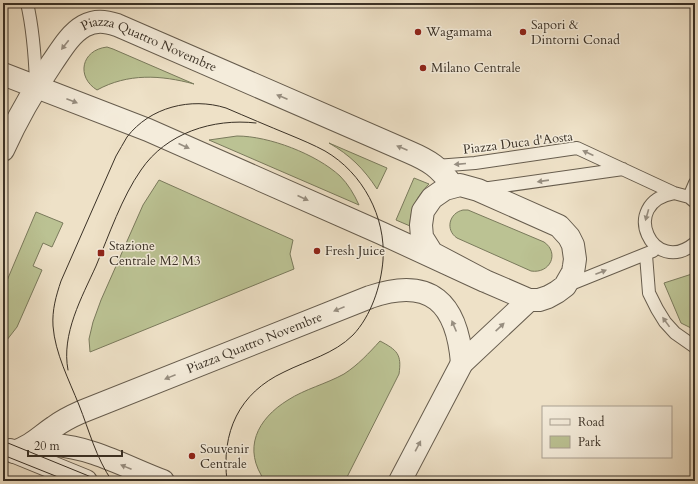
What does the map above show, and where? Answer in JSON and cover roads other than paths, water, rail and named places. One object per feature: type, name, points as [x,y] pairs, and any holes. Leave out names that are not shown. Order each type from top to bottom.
[{"type":"street","name":"Piazza Quattro Novembre","points":[[3,150],[21,113],[61,49],[77,31],[92,23],[100,21],[109,22],[410,152],[436,166],[454,186]]},
{"type":"street","points":[[3,74],[148,130],[381,233],[485,281],[529,300],[539,300],[548,297],[565,286],[573,272],[575,259],[573,245],[564,230],[553,222],[478,190],[466,186],[454,186],[436,194],[428,203],[421,218],[422,237],[426,246],[432,253],[485,281]]},
{"type":"street","name":"Piazza Quattro Novembre","points":[[14,449],[34,443],[54,426],[81,412],[370,297],[386,292],[416,290],[426,292],[435,297],[443,306],[456,331],[462,363]]},
{"type":"street","points":[[400,481],[462,363],[529,300]]},
{"type":"street","points":[[14,449],[53,445],[66,446],[95,454],[163,481]]},
{"type":"street","points":[[14,449],[86,481]]},
{"type":"lane","points":[[27,3],[34,46],[36,87]]},
{"type":"lane","name":"Piazza Duca d'Aosta","points":[[436,166],[475,163],[577,148],[674,193],[692,199],[695,183]]},
{"type":"lane","points":[[478,190],[623,169]]},
{"type":"lane","points":[[674,193],[664,195],[653,202],[647,211],[645,223],[646,234],[659,248],[668,252],[678,252],[693,248]]},
{"type":"lane","points":[[565,286],[646,255],[659,248]]},
{"type":"lane","points":[[646,255],[649,293],[657,309],[674,333],[695,347]]},
{"type":"tram line","points":[[112,481],[97,453],[59,356],[53,326],[53,314],[56,298],[61,281],[116,156],[127,137],[147,118],[172,107],[185,104],[213,105],[226,108],[312,145],[339,160],[351,171],[369,198],[376,212],[381,228],[383,244],[382,270],[374,300],[365,319],[353,335],[346,342],[329,352],[284,372],[268,381],[255,391],[236,416],[227,446],[227,481]]},
{"type":"tram line","points":[[68,370],[67,343],[74,316],[122,204],[141,170],[151,157],[163,146],[192,131],[223,123],[256,123]]},
{"type":"tram line","points":[[3,441],[101,481]]},
{"type":"tram line","points":[[3,455],[68,481]]},
{"type":"place","name":"Wagamama","points":[[418,32]]},
{"type":"place","name":"Sapori & Dintorni Conad","points":[[523,32]]},
{"type":"place","name":"Milano Centrale","points":[[423,68]]},
{"type":"place","name":"Fresh Juice","points":[[317,251]]},
{"type":"place","name":"Stazione Centrale M2 M3","points":[[101,253]]},
{"type":"place","name":"Souvenir Centrale","points":[[192,456]]}]
